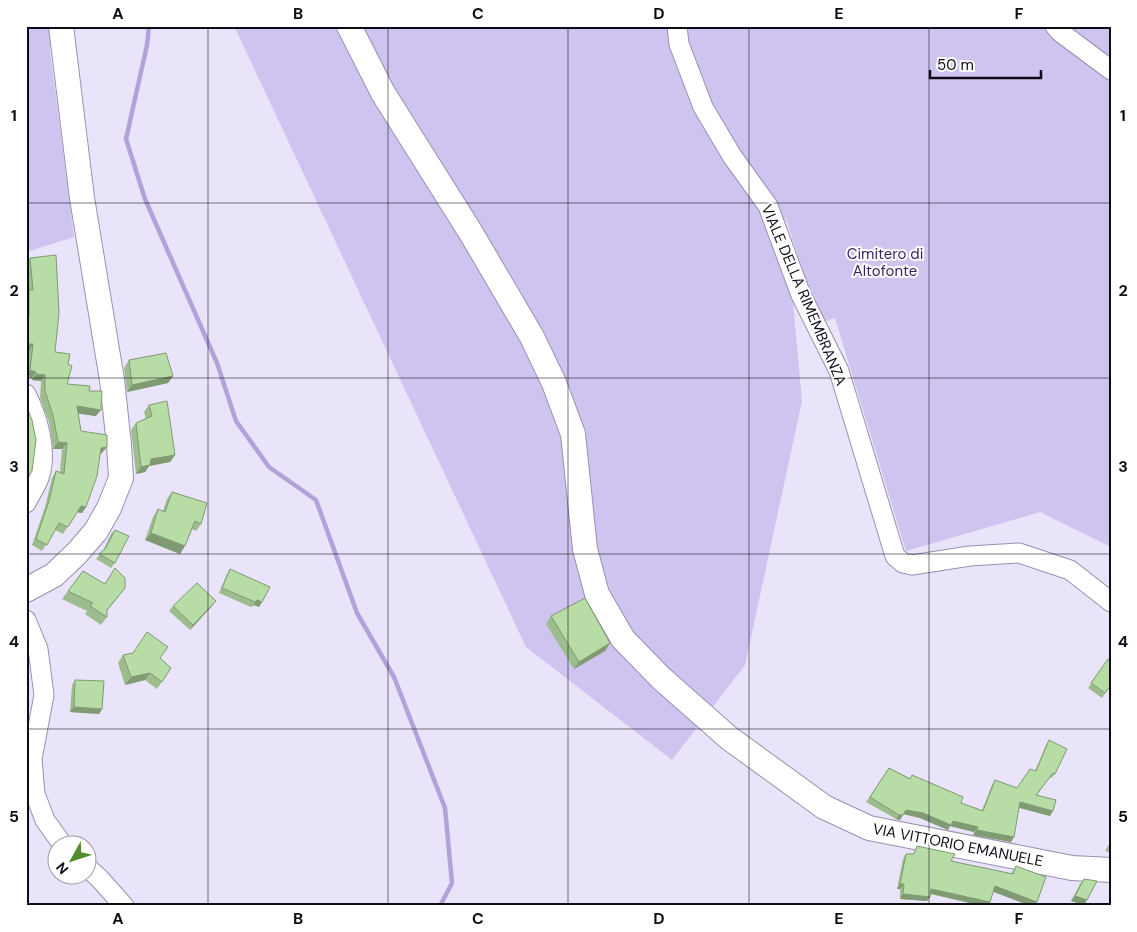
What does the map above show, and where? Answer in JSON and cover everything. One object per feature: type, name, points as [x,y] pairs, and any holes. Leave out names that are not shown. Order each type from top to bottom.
[{"type":"main road","points":[[26,590],[54,575],[78,553],[96,531],[109,508],[121,478],[112,380],[82,198],[61,26]]},
{"type":"main road","name":"VIA VITTORIO EMANUELE","points":[[349,26],[383,94],[476,241],[532,337],[554,383],[573,434],[585,549],[597,594],[623,639],[662,678],[729,738],[824,807],[869,828],[1072,868],[1111,870]]},
{"type":"street","name":"VIALE DELLA RIMEMBRANZA","points":[[677,26],[679,44],[703,107],[732,156],[768,206],[801,296],[839,371],[895,556],[903,563],[912,565],[970,556],[1019,553],[1070,570],[1111,602]]},
{"type":"street","points":[[1055,26],[1060,32],[1111,70]]},
{"type":"street","points":[[26,394],[31,404],[43,449],[39,477],[26,502]]},
{"type":"street","points":[[26,620],[38,649],[44,695],[32,759],[34,794],[45,820],[55,834]]},
{"type":"street","points":[[98,877],[124,906]]},
{"type":"green space","points":[[26,26],[51,26],[50,51],[74,237],[26,252]]},
{"type":"green space","name":"Cimitero di Altofonte","points":[[234,26],[1111,26],[1111,547],[1040,512],[906,551],[835,318],[820,323],[785,216],[802,401],[745,665],[672,760],[526,647]]},
{"type":"building","points":[[56,255],[59,313],[55,352],[70,354],[68,364],[72,366],[67,384],[90,386],[89,391],[102,391],[101,410],[77,406],[81,431],[107,435],[107,447],[101,448],[97,476],[86,507],[81,506],[68,527],[59,523],[47,545],[36,539],[49,501],[56,471],[64,474],[67,443],[58,442],[53,415],[45,391],[45,375],[36,374],[36,372],[30,370],[33,344],[26,344],[26,330],[27,317],[29,317],[29,290],[33,290],[30,258]]},
{"type":"building","points":[[166,353],[173,376],[132,385],[129,360]]},
{"type":"building","points":[[167,401],[175,455],[151,459],[150,465],[141,467],[136,423],[152,416],[149,405]]},
{"type":"building","points":[[26,405],[32,420],[36,440],[32,471],[26,481]]},
{"type":"building","points":[[172,492],[207,503],[201,524],[195,521],[185,546],[151,533],[158,509],[165,512]]},
{"type":"building","points":[[115,530],[129,536],[115,563],[99,554],[105,549]]},
{"type":"building","points":[[115,568],[125,578],[125,588],[107,610],[107,617],[90,606],[93,603],[68,591],[83,571],[105,584]]},
{"type":"building","points":[[230,569],[270,587],[262,602],[257,600],[255,602],[222,588]]},
{"type":"building","points":[[197,583],[216,601],[193,625],[173,606]]},
{"type":"building","points":[[585,598],[610,643],[579,662],[551,616]]},
{"type":"building","points":[[147,632],[168,647],[160,658],[171,668],[162,682],[150,673],[131,677],[123,655],[133,653]]},
{"type":"building","points":[[1108,659],[1111,661],[1111,685],[1105,693],[1091,683]]},
{"type":"building","points":[[75,680],[104,681],[102,709],[74,707]]},
{"type":"building","points":[[1049,740],[1067,749],[1055,774],[1053,773],[1036,795],[1056,800],[1053,811],[1020,802],[1014,837],[977,830],[978,827],[953,821],[951,825],[923,813],[906,810],[903,815],[899,815],[870,797],[889,768],[910,779],[912,775],[963,797],[961,803],[983,811],[995,780],[1017,788],[1030,769],[1036,771]]},
{"type":"building","points":[[917,846],[955,854],[951,861],[1013,874],[1016,866],[1046,877],[1037,902],[995,886],[990,902],[931,889],[930,897],[903,894],[904,884],[900,884],[906,854],[914,854]]},
{"type":"building","points":[[1084,879],[1097,881],[1087,900],[1075,896]]},
{"type":"waterway","points":[[149,26],[147,45],[126,139],[145,199],[217,363],[236,421],[269,467],[316,500],[357,613],[394,677],[445,808],[452,883],[440,906]]}]
